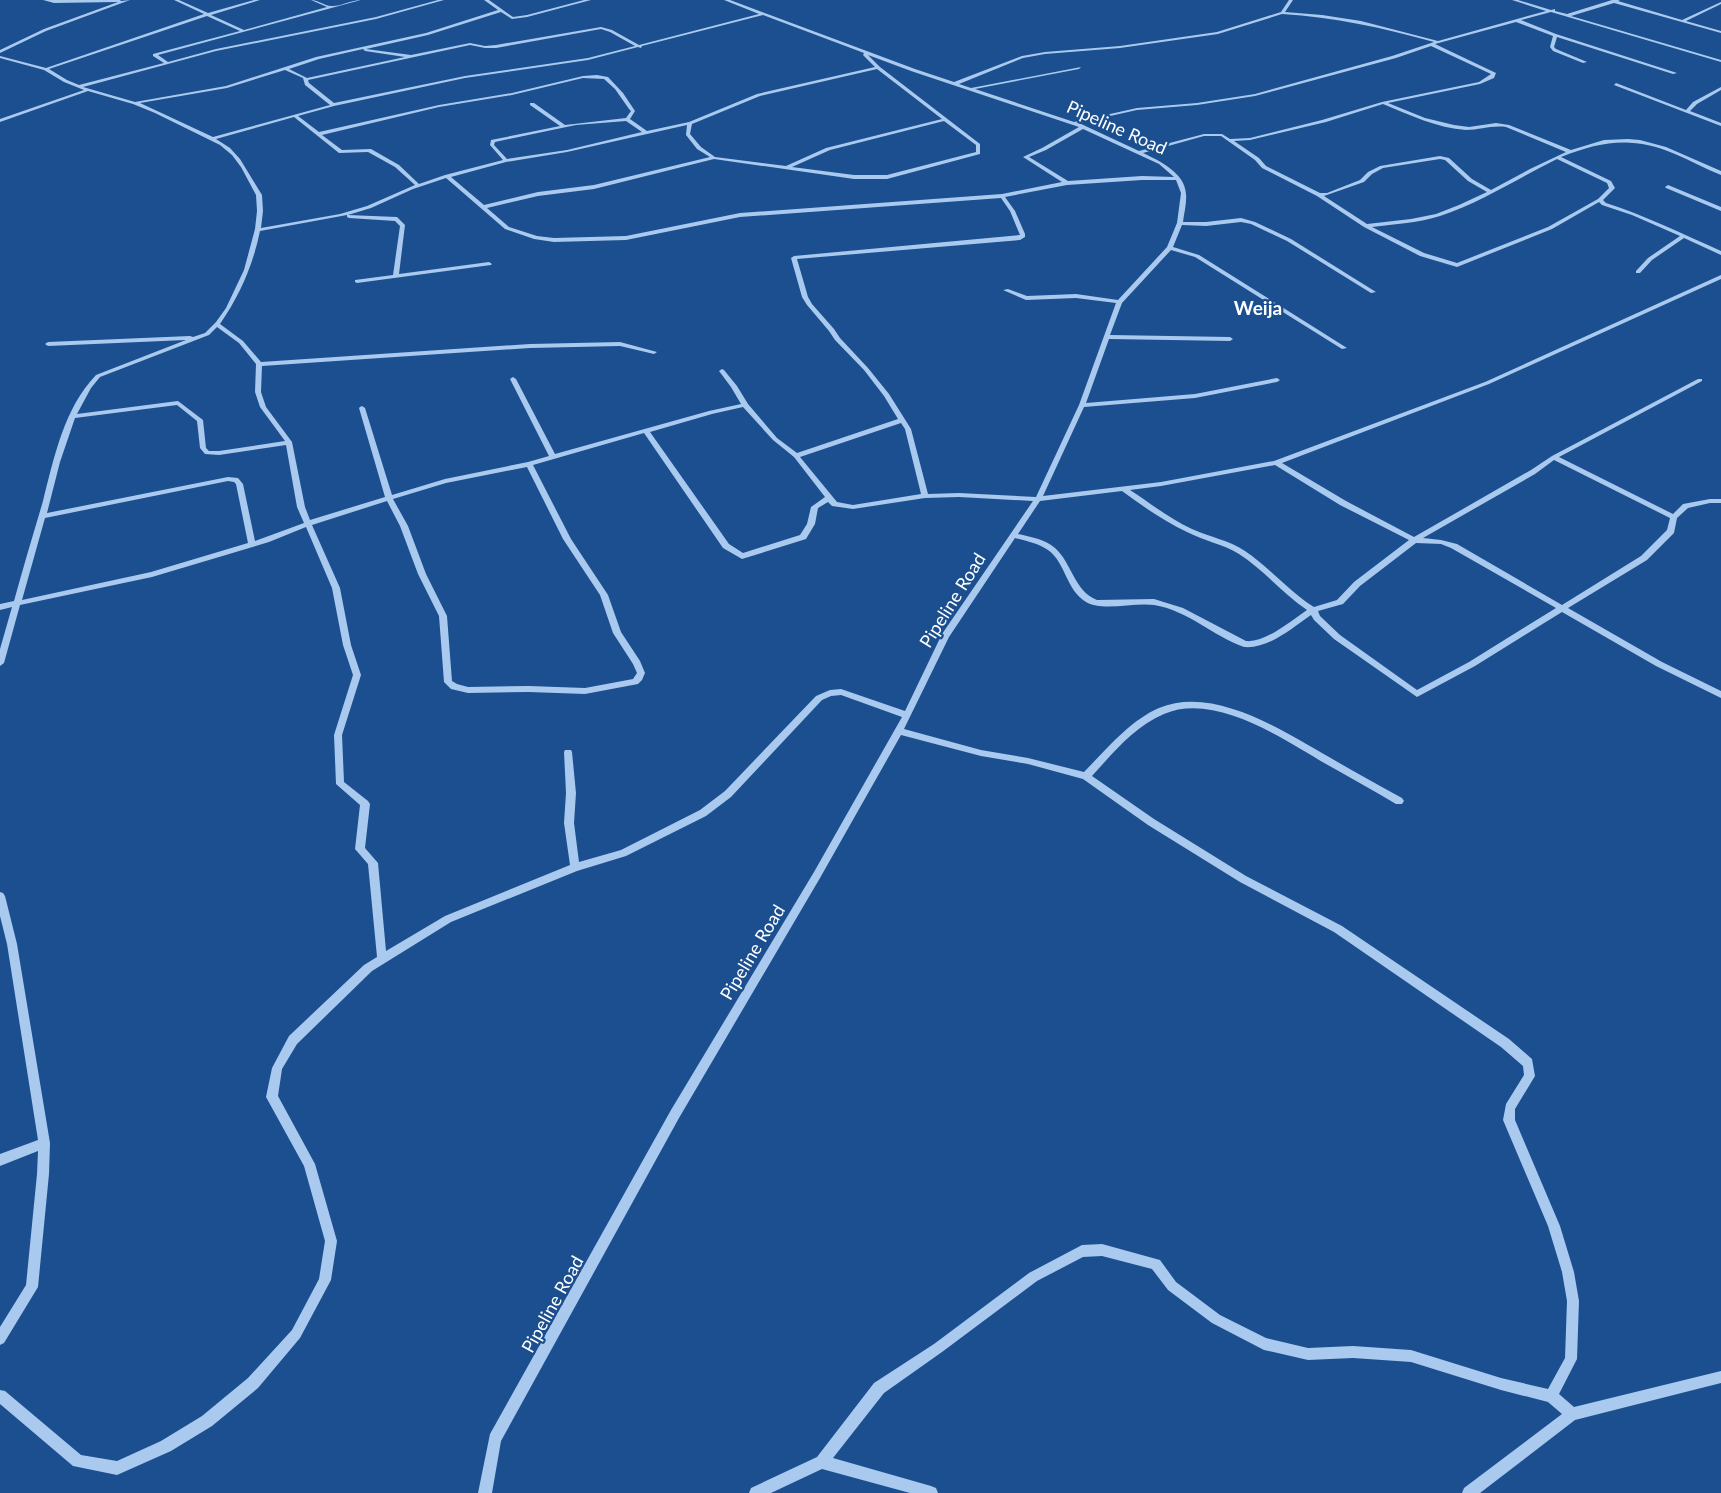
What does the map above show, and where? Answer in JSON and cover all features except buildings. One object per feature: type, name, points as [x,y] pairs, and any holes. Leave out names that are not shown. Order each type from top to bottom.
[{"type":"street","points":[[45,0],[54,2],[128,0]]},
{"type":"street","points":[[0,52],[45,30],[128,0]]},
{"type":"street","points":[[176,0],[244,31]]},
{"type":"street","points":[[46,69],[209,14],[258,0]]},
{"type":"street","points":[[313,0],[330,7]]},
{"type":"street","points":[[166,63],[155,55],[359,0]]},
{"type":"street","points":[[81,86],[241,44],[376,18],[442,0]]},
{"type":"street","points":[[486,0],[508,16],[517,18],[589,0]]},
{"type":"street","name":"Pipeline Road","points":[[485,1493],[495,1439],[675,1114],[817,875],[899,731],[945,636],[1038,499],[1082,406],[1119,302],[1170,248],[1180,223],[1184,193],[1178,179],[1169,168],[1161,163],[1083,126],[863,52],[726,0]]},
{"type":"street","points":[[1282,13],[1291,0]]},
{"type":"street","points":[[1514,0],[1554,10],[1721,61]]},
{"type":"street","points":[[1569,15],[1618,0]]},
{"type":"street","points":[[1613,1],[1721,32]]},
{"type":"street","points":[[1682,20],[1720,1]]},
{"type":"street","points":[[1074,123],[1136,109],[1242,98],[1554,10]]},
{"type":"street","points":[[135,104],[227,87],[283,68],[428,34],[500,11]]},
{"type":"street","points":[[956,83],[1022,57],[1062,51],[1120,48],[1195,37],[1244,26],[1282,13],[1340,18],[1436,43],[1494,74],[1492,77],[1480,82],[1382,102],[1324,121],[1250,139],[1230,140]]},
{"type":"street","points":[[212,139],[333,105],[465,77],[580,61],[763,14]]},
{"type":"street","points":[[1516,20],[1555,35],[1675,73]]},
{"type":"street","points":[[283,68],[307,78],[470,44],[495,48],[504,47],[518,42],[601,28],[611,31],[640,47]]},
{"type":"street","points":[[1555,35],[1552,47],[1554,50],[1585,62]]},
{"type":"street","points":[[354,50],[409,56]]},
{"type":"street","points":[[483,207],[538,194],[594,187],[714,158],[854,178],[887,177],[978,153],[978,145],[878,68],[863,52]]},
{"type":"street","points":[[1711,58],[1721,53]]},
{"type":"street","points":[[0,57],[46,69],[51,74],[135,104],[212,139],[231,150],[260,195],[258,230],[249,268],[218,325],[207,334],[98,376],[88,385],[73,416],[60,451],[0,663]]},
{"type":"street","points":[[258,230],[341,215],[369,207],[418,185],[447,176],[506,161],[568,151],[690,123],[759,95],[878,68]]},
{"type":"street","points":[[971,89],[1079,68]]},
{"type":"street","points":[[318,134],[406,113],[512,94],[583,77],[595,76],[610,80],[631,105],[633,111],[627,119]]},
{"type":"street","points":[[307,78],[307,84],[333,105]]},
{"type":"street","points":[[1616,84],[1721,125]]},
{"type":"street","points":[[1688,111],[1696,103],[1721,88]]},
{"type":"street","points":[[0,121],[90,89]]},
{"type":"street","points":[[1382,102],[1450,126],[1476,128],[1497,124],[1507,126],[1569,152]]},
{"type":"street","points":[[532,104],[563,126]]},
{"type":"street","points":[[295,116],[341,152],[369,150],[396,166],[418,185]]},
{"type":"street","points":[[506,161],[492,145],[494,141],[563,126],[627,119],[645,132]]},
{"type":"street","points":[[786,168],[828,149],[944,120]]},
{"type":"street","points":[[690,123],[688,134],[699,148],[714,158]]},
{"type":"street","points":[[1067,183],[1025,157],[1044,149],[1083,126]]},
{"type":"street","points":[[1138,153],[1204,135],[1222,135],[1264,167],[1319,196],[1366,226],[1412,249],[1449,264],[1457,265],[1550,228],[1600,200],[1612,188],[1609,182],[1557,157]]},
{"type":"street","points":[[1366,226],[1439,215],[1491,192],[1557,157],[1569,152],[1610,142],[1634,141],[1656,146],[1721,173]]},
{"type":"street","points":[[1319,196],[1362,181],[1370,173],[1382,167],[1440,157],[1447,159],[1470,180],[1491,192]]},
{"type":"street","points":[[447,176],[507,228],[536,238],[554,240],[626,238],[740,215],[1002,196],[1067,183],[1127,179],[1178,179]]},
{"type":"street","points":[[1668,187],[1721,209]]},
{"type":"street","points":[[925,496],[908,429],[887,395],[866,369],[837,339],[832,330],[810,305],[805,297],[794,258],[1020,238],[1023,236],[1023,232],[1016,221],[1014,211],[1002,196]]},
{"type":"street","points":[[1600,200],[1604,204],[1634,214],[1721,253]]},
{"type":"street","points":[[341,215],[396,219],[401,222],[403,226],[396,275]]},
{"type":"street","points":[[1180,223],[1206,224],[1241,220],[1252,223],[1289,240],[1373,292]]},
{"type":"street","points":[[1638,272],[1650,258],[1684,236]]},
{"type":"street","points":[[1170,248],[1197,256],[1344,348]]},
{"type":"street","points":[[357,281],[489,264]]},
{"type":"street","points":[[722,371],[734,386],[745,405],[775,439],[796,456],[835,504],[853,508],[925,496],[959,495],[1038,499],[1125,490],[1276,463],[1486,382],[1721,277]]},
{"type":"street","points":[[1006,290],[1026,298],[1076,296],[1119,302]]},
{"type":"street","points":[[218,325],[250,349],[259,364],[257,384],[263,407],[289,442],[301,507],[336,588],[347,645],[357,675],[338,735],[340,784],[365,804],[360,849],[373,863],[382,959]]},
{"type":"street","points":[[48,344],[198,337]]},
{"type":"street","points":[[1107,337],[1230,340]]},
{"type":"street","points":[[259,364],[530,346],[620,344],[654,352]]},
{"type":"street","points":[[514,379],[553,457]]},
{"type":"street","points":[[1082,406],[1195,396],[1276,380]]},
{"type":"street","points":[[1014,535],[1039,542],[1052,549],[1064,561],[1078,592],[1089,601],[1096,603],[1154,602],[1180,610],[1244,644],[1254,645],[1272,637],[1313,610],[1340,602],[1357,584],[1414,540],[1533,472],[1554,457],[1700,380]]},
{"type":"street","points":[[73,416],[178,403],[200,420],[203,448],[207,452],[219,453],[289,442]]},
{"type":"street","points":[[0,607],[152,574],[252,544],[334,514],[445,481],[529,464],[645,430],[745,405]]},
{"type":"street","points":[[362,408],[389,498],[404,526],[422,574],[443,616],[448,682],[454,687],[468,690],[529,689],[585,691],[635,682],[641,673],[637,663],[618,633],[604,595],[567,539],[529,464]]},
{"type":"street","points":[[796,456],[902,420]]},
{"type":"street","points":[[645,430],[712,529],[726,546],[742,556],[803,537],[811,524],[815,507],[829,498]]},
{"type":"street","points":[[1554,457],[1674,517]]},
{"type":"street","points":[[1276,463],[1343,503],[1414,540],[1442,542],[1454,546],[1659,664],[1721,695]]},
{"type":"street","points":[[42,516],[228,479],[236,480],[239,484],[252,544]]},
{"type":"street","points":[[1125,490],[1190,531],[1243,552],[1282,584],[1295,598],[1313,610],[1317,618],[1337,637],[1417,694],[1472,664],[1644,558],[1671,531],[1674,517],[1686,506],[1710,501],[1721,501]]},
{"type":"street","points":[[0,1396],[78,1461],[117,1468],[166,1446],[207,1421],[253,1383],[296,1334],[325,1280],[330,1241],[308,1164],[272,1097],[277,1068],[293,1040],[368,968],[448,919],[575,867],[623,853],[703,813],[728,794],[819,698],[830,693],[841,692],[907,715]]},
{"type":"street","points":[[1086,776],[1145,719],[1172,708],[1187,706],[1209,707],[1231,711],[1257,721],[1399,801]]},
{"type":"street","points":[[899,731],[981,753],[1028,761],[1086,776],[1151,822],[1243,880],[1338,929],[1505,1043],[1528,1063],[1530,1076],[1510,1108],[1509,1120],[1554,1226],[1568,1272],[1573,1301],[1571,1359],[1551,1396]]},
{"type":"street","points":[[568,752],[571,793],[569,824],[575,867]]},
{"type":"street","points":[[0,896],[12,944],[44,1142],[43,1174],[32,1287],[0,1339]]},
{"type":"street","points":[[0,1160],[44,1142]]},
{"type":"street","points":[[756,1493],[822,1462],[879,1388],[938,1348],[1033,1276],[1082,1251],[1102,1250],[1156,1264],[1172,1286],[1216,1319],[1264,1344],[1308,1354],[1353,1352],[1411,1356],[1501,1384],[1551,1396],[1572,1414]]},
{"type":"street","points":[[1469,1493],[1572,1414],[1721,1377]]},
{"type":"street","points":[[822,1462],[900,1482],[931,1493]]},
{"type":"district","name":"Weija","points":[[1258,307]]}]
